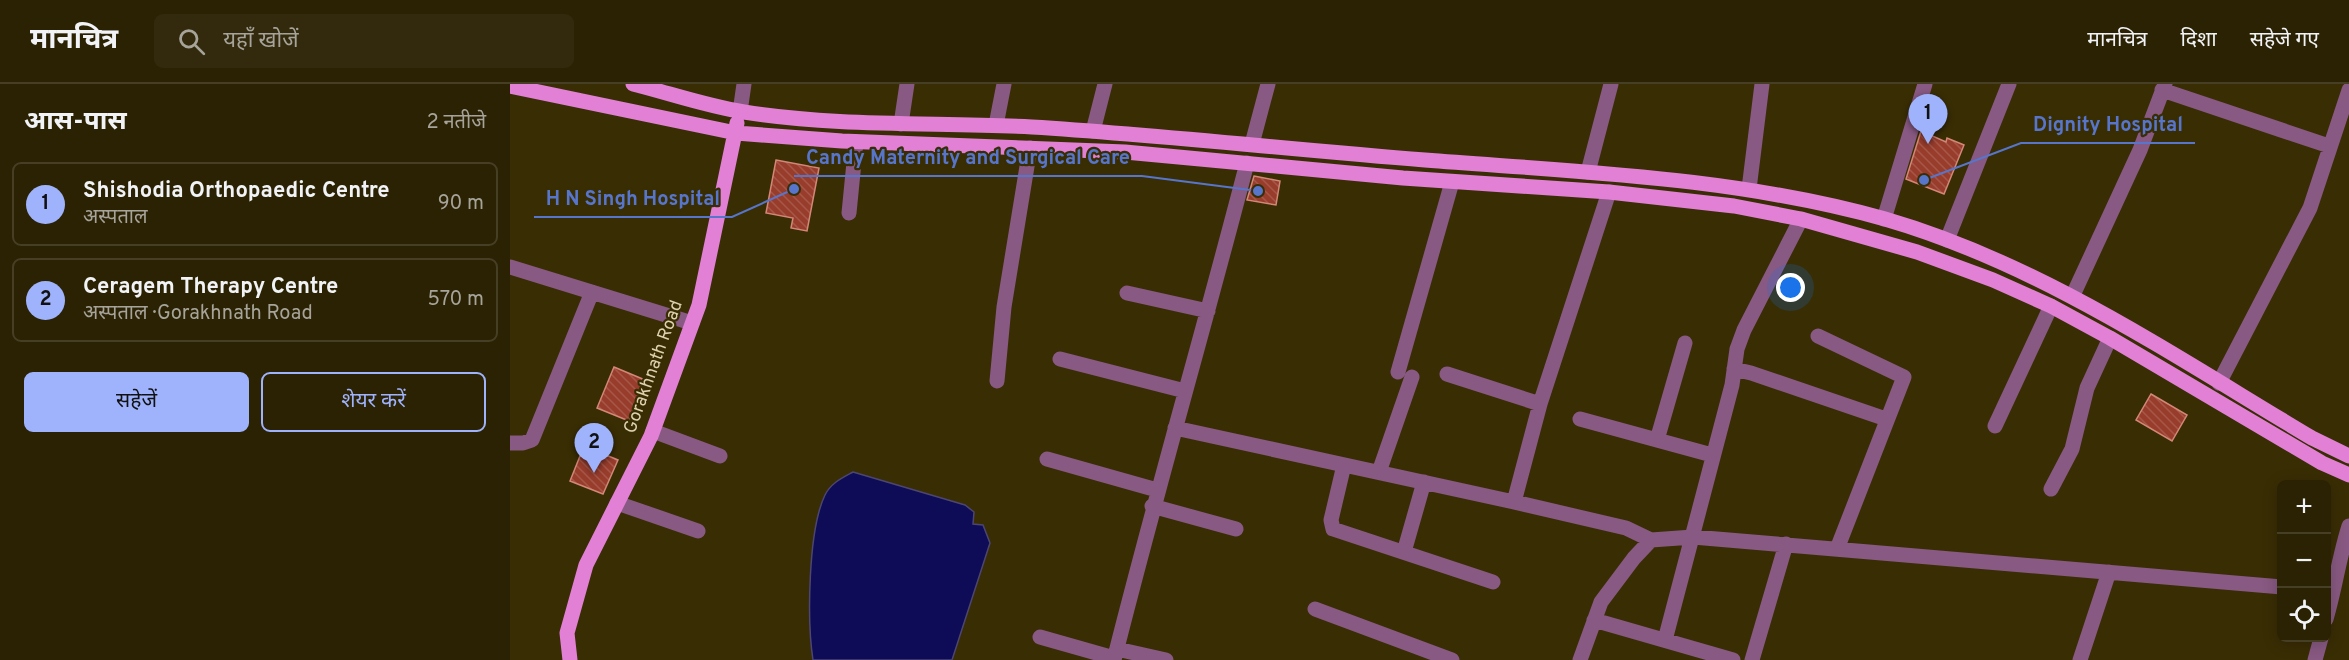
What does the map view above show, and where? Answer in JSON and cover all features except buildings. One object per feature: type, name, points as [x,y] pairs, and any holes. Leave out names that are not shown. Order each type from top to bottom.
[{"type":"main road","points":[[633,84],[740,112],[803,119],[901,124],[996,125],[1093,131],[1588,172],[1749,189],[1884,219],[1947,240],[2073,295],[2312,438],[2349,456]]},
{"type":"main road","points":[[510,86],[735,133],[856,142],[1125,152],[1452,182],[1609,192],[1734,206],[1801,219],[1917,252],[1993,280],[2051,306],[2110,338],[2322,463],[2349,475]]},
{"type":"main road","name":"Gorakhnath Road","points":[[570,660],[567,633],[586,565],[653,431],[699,306],[740,112]]},
{"type":"street","points":[[740,112],[744,84]]},
{"type":"street","points":[[901,124],[907,84]]},
{"type":"street","points":[[996,125],[1004,84]]},
{"type":"street","points":[[1093,131],[1105,84]]},
{"type":"street","points":[[1252,144],[1268,84]]},
{"type":"street","points":[[1588,172],[1611,84]]},
{"type":"street","points":[[1749,189],[1762,84]]},
{"type":"street","points":[[1884,219],[1925,84]]},
{"type":"street","points":[[1947,240],[2009,84]]},
{"type":"street","points":[[2073,295],[2140,150],[2164,87],[2329,146]]},
{"type":"street","points":[[2219,383],[2310,208],[2349,90]]},
{"type":"street","points":[[849,213],[856,142]]},
{"type":"street","points":[[997,381],[1004,307],[1030,148]]},
{"type":"street","points":[[1115,656],[1152,506],[1208,311],[1247,163]]},
{"type":"street","points":[[1379,472],[1452,182]]},
{"type":"street","points":[[1514,501],[1540,404],[1609,192]]},
{"type":"street","points":[[1665,640],[1744,330],[1801,219]]},
{"type":"street","points":[[510,267],[692,323]]},
{"type":"street","points":[[510,443],[532,440],[592,292]]},
{"type":"street","points":[[1127,293],[1208,311]]},
{"type":"street","points":[[1995,426],[2051,306]]},
{"type":"street","points":[[1818,336],[1904,375],[1837,549]]},
{"type":"street","points":[[2051,489],[2072,449],[2087,388],[2110,338]]},
{"type":"street","points":[[1657,440],[1685,343]]},
{"type":"street","points":[[1060,359],[1185,391]]},
{"type":"street","points":[[1734,369],[1886,419]]},
{"type":"street","points":[[1447,374],[1540,404]]},
{"type":"street","points":[[1580,419],[1712,455]]},
{"type":"street","points":[[1174,428],[1514,501],[1626,528],[1651,540],[1693,537],[1711,541],[1786,544],[2277,587]]},
{"type":"street","points":[[653,431],[720,456]]},
{"type":"street","points":[[1047,459],[1157,490]]},
{"type":"street","points":[[1344,465],[1331,520],[1333,529],[1493,582]]},
{"type":"street","points":[[1404,552],[1424,482]]},
{"type":"street","points":[[617,503],[698,531]]},
{"type":"street","points":[[1152,506],[1236,529]]},
{"type":"street","points":[[2331,607],[2337,592],[2339,558],[2349,526]]},
{"type":"street","points":[[1580,660],[1601,602],[1634,558],[1651,540]]},
{"type":"street","points":[[1752,660],[1786,544]]},
{"type":"street","points":[[2080,660],[2109,572]]},
{"type":"street","points":[[1316,609],[1452,660]]},
{"type":"street","points":[[1594,620],[1733,660]]},
{"type":"street","points":[[1040,637],[1115,656],[1166,660]]},
{"type":"street","points":[[2315,660],[2320,642]]},
{"type":"shaded area","points":[[853,472],[965,505],[974,512],[973,524],[983,525],[990,543],[952,660],[813,660],[810,576],[819,511],[830,487]]},
{"type":"place","name":"Shishodia Orthopaedic Centre","points":[[1928,144]]},
{"type":"place","name":"Dignity Hospital","points":[[1924,180]]},
{"type":"place","name":"H N Singh Hospital","points":[[794,189]]},
{"type":"place","name":"Candy Maternity and Surgical Care","points":[[1258,191]]},
{"type":"place","name":"Ceragem Therapy Centre","points":[[594,473]]}]
